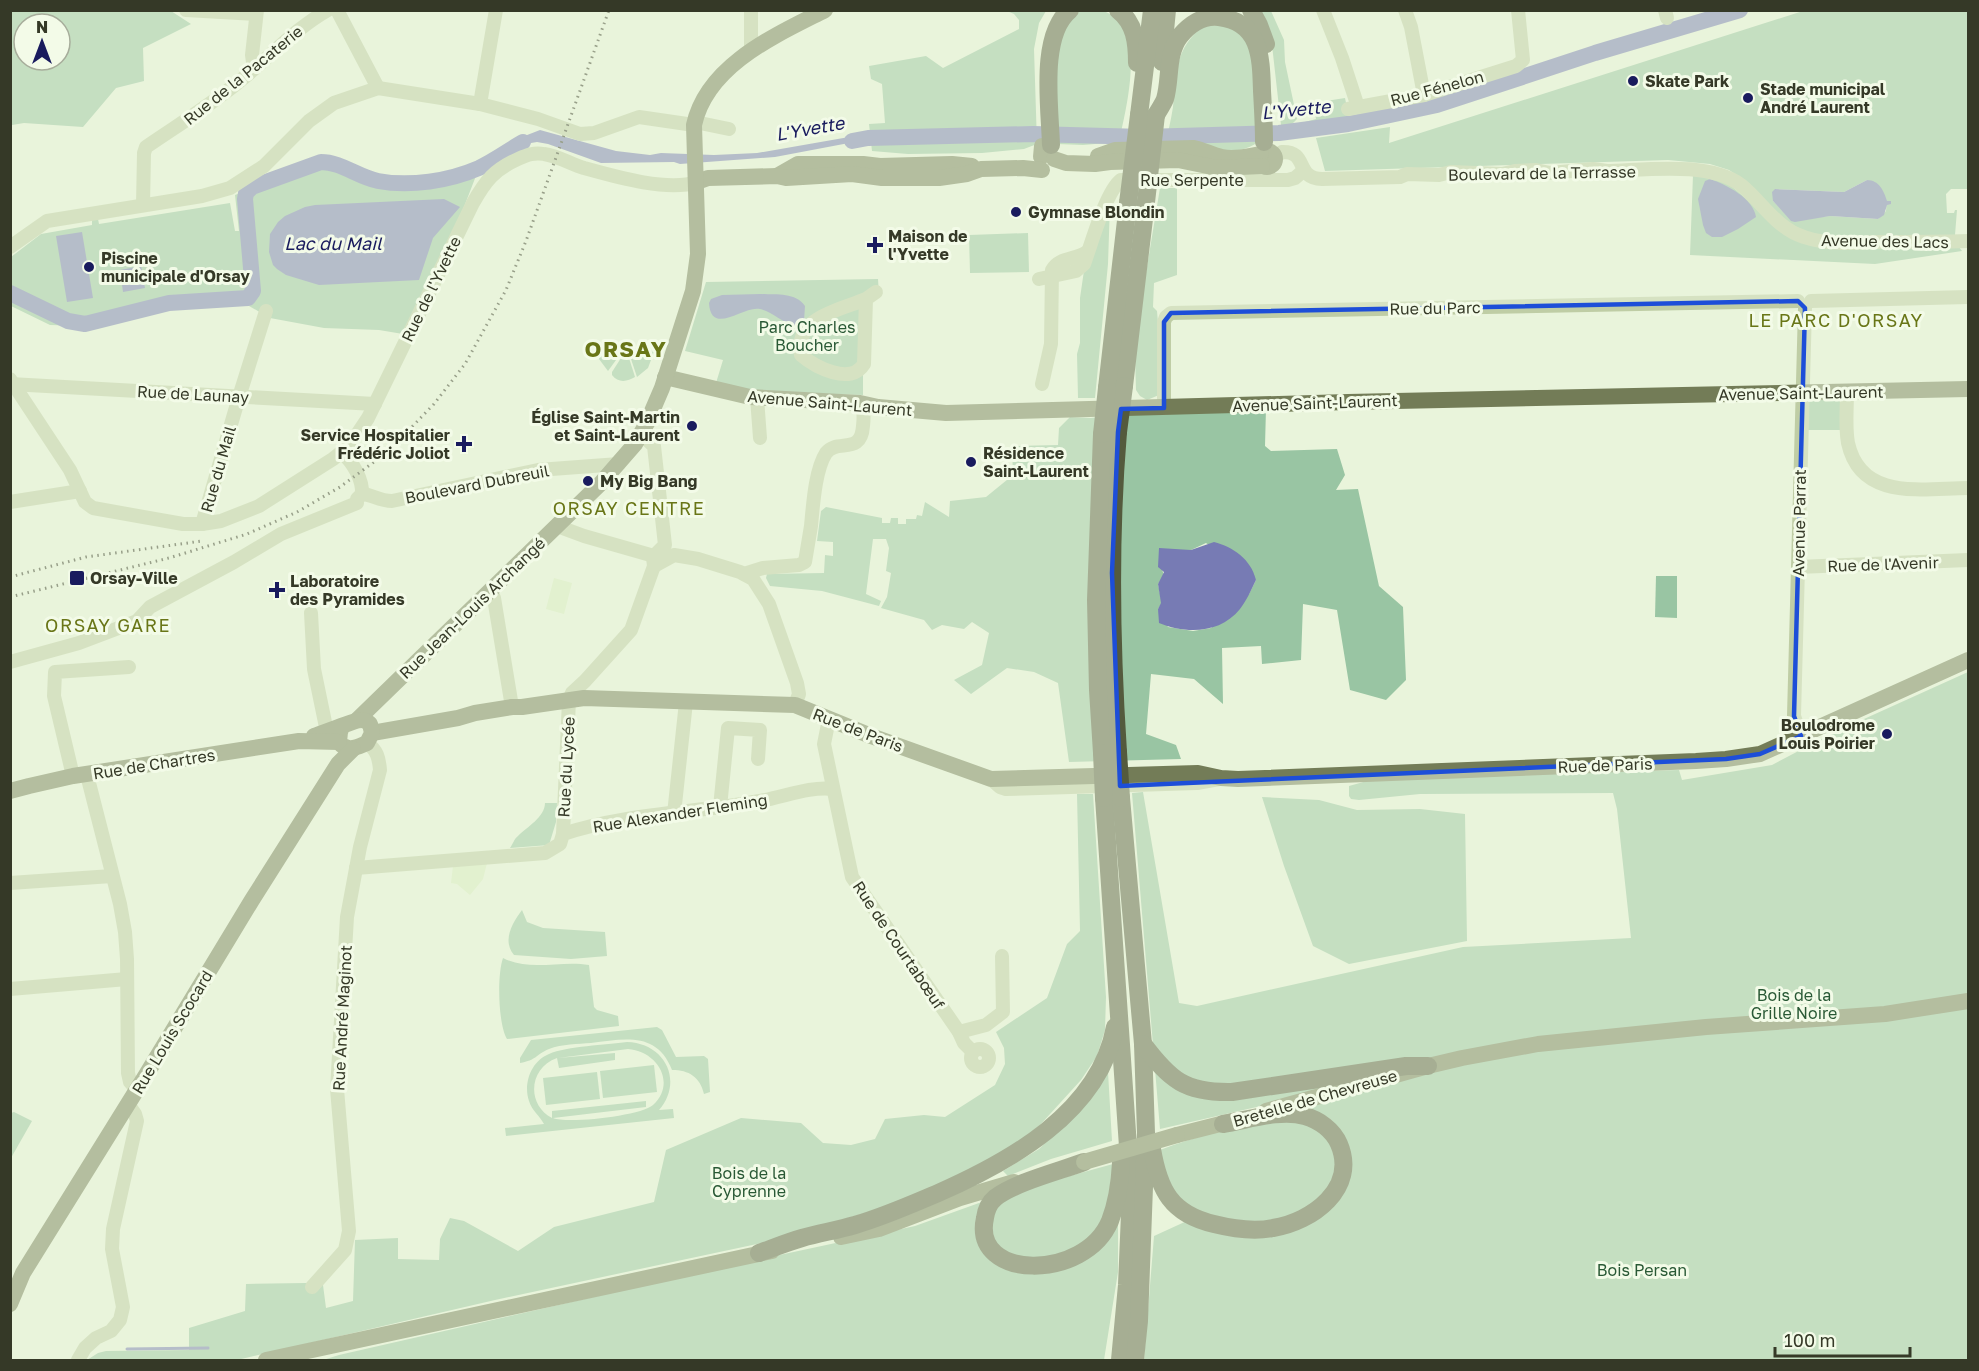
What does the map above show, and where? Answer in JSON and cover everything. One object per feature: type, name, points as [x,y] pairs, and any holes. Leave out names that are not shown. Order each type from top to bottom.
[{"type":"highway","points":[[1048,151],[1040,56],[1044,28],[1054,10]]},
{"type":"highway","points":[[1048,151],[1050,48],[1055,27],[1070,10]]},
{"type":"highway","points":[[1115,387],[1146,202],[1147,115],[1138,77],[1135,35],[1130,22],[1118,10]]},
{"type":"highway","points":[[1142,87],[1152,10]]},
{"type":"highway","points":[[1120,1360],[1127,1285],[1131,1190],[1119,1008],[1110,753],[1112,573],[1110,433],[1128,203],[1167,10]]},
{"type":"highway","points":[[1251,10],[1264,36],[1268,52],[1267,146]]},
{"type":"highway","points":[[1147,115],[1165,99],[1172,53],[1178,39],[1201,19],[1215,16],[1228,18],[1245,27],[1257,46],[1261,60],[1267,146]]},
{"type":"highway","points":[[1113,798],[1143,1044],[1146,1133],[1139,1322],[1135,1360]]},
{"type":"highway","points":[[759,1253],[800,1238],[856,1225],[913,1203],[982,1174],[1017,1152],[1045,1132],[1063,1115],[1080,1098],[1098,1073],[1113,1037],[1119,1008]]},
{"type":"highway","points":[[1143,1044],[1159,1066],[1171,1077],[1190,1088],[1210,1093],[1232,1092],[1406,1066],[1428,1066]]},
{"type":"highway","points":[[1146,1133],[1152,1146],[1160,1184],[1167,1197],[1182,1212],[1209,1223],[1236,1230],[1256,1230],[1290,1224],[1329,1199],[1342,1180],[1344,1169],[1336,1137],[1319,1122],[1292,1114],[1223,1124]]},
{"type":"highway","points":[[1084,1162],[1022,1185],[994,1199],[986,1211],[983,1226],[983,1236],[991,1249],[1005,1259],[1023,1265],[1042,1266],[1065,1262],[1082,1254],[1109,1222],[1119,1186],[1126,1132]]},
{"type":"main road","points":[[694,123],[708,93],[732,65],[751,50],[825,10]]},
{"type":"main road","name":"Rue Jean-Louis Archangé","points":[[352,735],[377,701],[619,464],[641,434],[665,377],[693,291],[698,254],[694,123]]},
{"type":"main road","points":[[697,182],[708,178],[777,176],[798,164],[863,170],[880,166],[1023,168],[1048,151],[1095,164],[1178,160],[1217,168],[1267,146]]},
{"type":"main road","name":"Avenue Saint-Laurent","points":[[665,377],[757,398],[860,403],[938,413],[1968,389]]},
{"type":"main road","name":"Rue de Paris","points":[[795,705],[871,736],[990,779],[1198,773],[1221,778],[1332,776],[1726,759],[1760,754],[1968,660]]},
{"type":"main road","points":[[352,735],[512,707],[597,698],[795,705]]},
{"type":"main road","name":"Rue de Chartres","points":[[10,792],[80,776],[298,741],[352,735]]},
{"type":"main road","name":"Rue Louis Scocard","points":[[10,1304],[23,1273],[338,764],[352,735]]},
{"type":"main road","name":"Bretelle de Chevreuse","points":[[266,1360],[879,1229],[960,1198],[1307,1098],[1462,1058],[1538,1044],[1706,1027],[1885,1014],[1968,1001]]},
{"type":"street","points":[[186,10],[257,12],[252,55],[254,69]]},
{"type":"street","name":"Rue de la Pacaterie","points":[[143,205],[146,147],[201,111],[313,19],[328,10]]},
{"type":"street","points":[[337,10],[378,88]]},
{"type":"street","points":[[480,104],[496,10]]},
{"type":"street","points":[[751,10],[751,50]]},
{"type":"street","name":"Rue Fénelon","points":[[1323,10],[1342,58],[1353,108],[1424,95],[1516,66],[1523,60],[1518,10]]},
{"type":"street","points":[[1405,10],[1411,27],[1424,95]]},
{"type":"street","points":[[10,247],[47,221],[202,196],[230,188],[264,166],[309,121],[333,103],[378,88],[480,104],[538,119],[580,134],[594,133],[639,117],[729,129]]},
{"type":"street","name":"Boulevard de la Terrasse","points":[[1267,146],[1294,154],[1298,157],[1303,171],[1310,177],[1322,179],[1400,177],[1407,174],[1439,175],[1451,172],[1502,174],[1536,170],[1550,173],[1593,169],[1711,171],[1726,176],[1742,186],[1782,225],[1802,237]]},
{"type":"street","name":"Rue de l'Yvette","points":[[80,491],[85,502],[93,508],[183,524],[202,524],[221,521],[259,506],[342,453],[362,430],[483,184],[500,167],[530,154],[541,153],[603,172],[659,184],[687,185],[697,182]]},
{"type":"street","name":"Rue Serpente","points":[[1042,384],[1050,344],[1045,278],[1081,268],[1112,190],[1121,180],[1288,180],[1295,178],[1303,171]]},
{"type":"street","name":"Avenue des Lacs","points":[[1802,237],[1820,242],[1843,243],[1968,241]]},
{"type":"street","points":[[871,296],[864,364],[858,372],[851,374],[824,370],[801,355],[802,335],[822,314],[871,296]]},
{"type":"street","name":"Rue du Parc","points":[[1164,408],[1164,322],[1166,316],[1171,313],[1805,304],[1968,297]]},
{"type":"street","name":"Avenue Parrat","points":[[1801,736],[1794,716],[1805,304]]},
{"type":"street","name":"Rue du Mail","points":[[202,524],[238,397],[266,311]]},
{"type":"street","points":[[10,502],[80,491],[70,470],[12,383]]},
{"type":"street","name":"Rue de Launay","points":[[12,383],[375,404]]},
{"type":"street","points":[[1847,392],[1848,442],[1852,456],[1864,474],[1886,486],[1899,489],[1968,488]]},
{"type":"street","points":[[757,398],[760,438]]},
{"type":"street","points":[[662,556],[698,560],[744,574],[763,568],[800,565],[805,562],[812,503],[822,464],[827,452],[831,449],[852,445],[859,440],[864,412],[860,403]]},
{"type":"street","points":[[569,700],[572,693],[631,630],[662,556],[654,446],[641,434]]},
{"type":"street","points":[[342,453],[347,457],[361,481],[363,498]]},
{"type":"street","name":"Boulevard Dubreuil","points":[[10,662],[79,642],[137,621],[150,607],[281,534],[363,498],[392,501],[538,470],[619,464]]},
{"type":"street","points":[[557,526],[698,564]]},
{"type":"street","name":"Rue de l'Avenir","points":[[1798,567],[1968,560]]},
{"type":"street","name":"Rue de Paris","points":[[744,574],[753,579],[769,604],[797,683],[799,693],[795,705]]},
{"type":"street","points":[[490,591],[494,598],[512,707]]},
{"type":"street","name":"Rue André Maginot","points":[[310,613],[314,669],[352,735],[374,747],[379,758],[380,770],[356,868],[347,917],[337,1089],[350,1231],[345,1250],[312,1287]]},
{"type":"street","points":[[129,667],[55,672],[54,696],[111,876],[125,932],[128,1072],[130,1082],[137,1090]]},
{"type":"street","points":[[585,681],[597,698]]},
{"type":"street","name":"Rue du Lycée","points":[[563,834],[569,700]]},
{"type":"street","points":[[674,814],[686,702]]},
{"type":"street","name":"Rue de Courtabœuf","points":[[828,724],[824,744],[852,877],[959,1032],[964,1043],[973,1052]]},
{"type":"street","points":[[720,807],[728,728],[760,730],[758,759]]},
{"type":"street","name":"Rue Alexander Fleming","points":[[356,868],[545,853],[560,844],[563,834],[592,825],[761,801],[823,788],[833,789]]},
{"type":"street","points":[[10,883],[111,876]]},
{"type":"street","points":[[959,1032],[986,1025],[1003,1012],[1002,956]]},
{"type":"street","points":[[10,989],[127,979]]},
{"type":"street","points":[[78,1360],[85,1348],[96,1338],[111,1331],[120,1320],[123,1307],[112,1249],[113,1229],[137,1122],[128,1104]]},
{"type":"highlighted area","points":[[1798,301],[1805,308],[1794,716],[1801,736],[1760,754],[1726,759],[1120,786],[1112,573],[1118,432],[1121,409],[1164,408],[1164,322],[1171,313]]},
{"type":"green space","points":[[11,10],[171,11],[191,24],[143,48],[144,81],[116,88],[83,127],[24,123],[12,125],[11,132]]},
{"type":"green space","points":[[1007,11],[1046,11],[1039,23],[1034,49],[1037,144],[1024,149],[982,153],[908,154],[872,151],[869,124],[885,123],[882,84],[871,79],[869,66],[926,56],[943,68],[1019,29],[1019,20]]},
{"type":"green space","points":[[1082,11],[1107,12],[1121,24],[1128,38],[1131,73],[1119,142],[1083,145],[1057,144],[1056,40],[1076,13]]},
{"type":"green space","points":[[1257,11],[1271,11],[1284,40],[1285,62],[1297,119],[1290,126],[1281,125],[1272,45]]},
{"type":"green space","name":"Stade municipal André Laurent","points":[[1803,11],[1968,11],[1968,189],[1951,189],[1946,194],[1947,213],[1954,213],[1957,210],[1955,235],[1819,237],[1791,226],[1745,181],[1729,170],[1710,164],[1668,160],[1325,171],[1316,138],[1390,127],[1389,143]],"holes":[[[1867,180],[1882,192],[1886,200],[1886,211],[1878,219],[1830,216],[1791,220],[1773,201],[1775,189],[1844,192]]]},
{"type":"green space","points":[[1204,25],[1235,26],[1251,43],[1258,142],[1249,147],[1226,152],[1165,149],[1182,52],[1194,34]]},
{"type":"green space","points":[[1345,98],[1349,117],[1305,126],[1305,122],[1316,119],[1313,103]]},
{"type":"green space","points":[[321,162],[342,167],[364,177],[395,183],[439,180],[479,168],[464,207],[403,334],[379,330],[324,328],[270,318],[249,306],[222,302],[170,306],[120,320],[85,326],[50,325],[11,306],[11,257],[41,234],[92,225],[92,220],[98,219],[99,224],[230,203],[235,231],[239,231],[235,195]]},
{"type":"green space","points":[[1693,175],[1707,176],[1729,184],[1790,236],[1959,247],[1962,251],[1875,264],[1690,255]]},
{"type":"green space","points":[[1160,188],[1177,188],[1177,275],[1154,283],[1153,307],[1157,311],[1164,393],[1147,400],[1136,390],[1135,356]]},
{"type":"green space","points":[[1110,204],[1108,264],[1095,398],[1078,398],[1077,354],[1080,343],[1080,298],[1087,250]]},
{"type":"green space","points":[[1028,233],[1029,272],[970,273],[969,235]]},
{"type":"green space","name":"Parc Charles Boucher","points":[[878,279],[879,295],[863,297],[863,395],[760,392],[716,383],[723,360],[685,351],[706,282]]},
{"type":"green space","points":[[598,345],[615,346],[619,356],[608,371],[599,359]]},
{"type":"green space","points":[[639,349],[654,352],[648,368],[637,377],[631,359],[637,355]]},
{"type":"green space","points":[[621,358],[629,358],[635,377],[623,381],[612,375]]},
{"type":"green space","points":[[1840,397],[1843,430],[1808,430],[1809,400]]},
{"type":"green space","points":[[1266,408],[1265,446],[1271,451],[1337,449],[1345,475],[1336,490],[1358,489],[1379,586],[1403,607],[1406,680],[1386,700],[1350,690],[1337,610],[1303,604],[1301,660],[1262,664],[1261,646],[1222,648],[1223,704],[1194,679],[1151,674],[1146,734],[1176,745],[1181,759],[1069,762],[1058,683],[1034,672],[1007,668],[971,694],[954,680],[982,665],[989,633],[972,622],[964,629],[942,625],[932,630],[924,620],[881,608],[887,597],[891,573],[886,571],[889,548],[886,539],[873,539],[866,594],[881,601],[879,606],[822,591],[770,586],[766,578],[767,574],[824,573],[825,555],[833,556],[833,542],[817,541],[821,511],[826,507],[882,518],[882,523],[890,523],[891,518],[898,518],[898,524],[906,524],[906,519],[916,519],[917,515],[922,516],[925,502],[949,517],[950,501],[986,497],[1013,475],[1012,446],[1058,445],[1059,428],[1070,417],[1091,418],[1139,412]],"holes":[[[1206,543],[1256,580],[1249,594],[1211,628],[1193,631],[1168,627],[1158,609],[1162,603],[1158,584],[1164,576],[1162,569],[1177,550],[1191,550]]]},
{"type":"green space","points":[[1656,576],[1677,576],[1677,618],[1655,617]]},
{"type":"green space","name":"Bois de la Grille Noire","points":[[1968,672],[1968,1360],[1144,1360],[1154,1236],[1189,1220],[1298,1227],[1347,1166],[1296,1098],[1160,1129],[1132,793],[1143,792],[1179,1003],[1197,1006],[1463,947],[1631,938],[1617,809],[1613,793],[1420,794],[1359,800],[1351,799],[1349,786],[1367,781],[1464,776],[1679,770],[1682,780],[1772,765],[1833,733]]},
{"type":"green space","name":"Bois de la Cyprenne","points":[[1077,794],[1093,794],[1106,997],[1105,1030],[1097,1056],[1081,1080],[1040,1125],[1016,1144],[975,1167],[896,1204],[766,1242],[495,1300],[237,1360],[87,1360],[106,1351],[189,1350],[189,1328],[245,1311],[246,1284],[323,1285],[326,1308],[353,1301],[355,1240],[398,1238],[398,1259],[439,1260],[440,1239],[450,1218],[464,1221],[518,1251],[554,1227],[654,1202],[666,1150],[741,1118],[801,1123],[823,1143],[851,1145],[875,1139],[885,1119],[924,1115],[945,1117],[995,1085],[1005,1064],[1004,1048],[996,1032],[1047,998],[1067,944],[1080,931]]},
{"type":"green space","points":[[1262,797],[1319,800],[1357,810],[1420,809],[1465,814],[1467,941],[1349,964],[1313,946]]},
{"type":"green space","points":[[545,803],[557,803],[556,822],[549,845],[510,848],[517,837],[539,817]]},
{"type":"green space","points":[[522,910],[527,922],[543,928],[605,932],[607,956],[571,959],[514,955],[510,950],[510,932]]},
{"type":"green space","points":[[503,958],[535,965],[589,965],[594,1007],[618,1016],[619,1026],[507,1039],[499,999]]},
{"type":"green space","points":[[657,1027],[662,1030],[676,1057],[704,1056],[708,1059],[710,1092],[704,1094],[697,1079],[684,1071],[672,1070],[666,1057],[658,1049],[638,1040],[559,1046],[520,1063],[520,1058],[531,1040]]},
{"type":"green space","points":[[627,1042],[652,1049],[667,1066],[670,1087],[659,1110],[673,1109],[674,1118],[506,1136],[505,1128],[544,1124],[530,1105],[527,1094],[528,1081],[533,1067],[543,1057],[566,1049]],"holes":[[[628,1049],[638,1051],[655,1062],[663,1078],[660,1096],[653,1105],[646,1109],[620,1116],[561,1120],[553,1118],[646,1107],[646,1101],[552,1111],[552,1118],[538,1104],[534,1086],[536,1078],[548,1063],[557,1058],[559,1068],[615,1060],[615,1053],[558,1058]]]},
{"type":"green space","points":[[654,1065],[657,1092],[603,1098],[600,1071]]},
{"type":"green space","points":[[597,1072],[600,1099],[546,1105],[543,1078]]},
{"type":"green space","points":[[1108,1072],[1112,1141],[1051,1159],[1008,1176],[1003,1171],[1039,1149],[1061,1128]]},
{"type":"green space","points":[[14,1112],[32,1121],[11,1158],[11,1113]]},
{"type":"green space","points":[[1279,1122],[1302,1122],[1316,1127],[1326,1138],[1333,1151],[1336,1165],[1334,1179],[1321,1198],[1306,1209],[1270,1222],[1232,1222],[1196,1210],[1170,1190],[1160,1150],[1219,1132]]},
{"type":"green space","points":[[1113,1164],[1107,1210],[1098,1227],[1057,1271],[1118,1222],[1118,1272],[1104,1360],[323,1360],[751,1261],[915,1226],[979,1203],[1004,1198],[1033,1186]]},
{"type":"shaded area","points":[[554,578],[572,583],[564,614],[546,609]]},
{"type":"shaded area","points":[[487,863],[483,879],[470,895],[457,884],[451,883],[453,866]]},
{"type":"water","points":[[540,130],[616,151],[650,155],[757,153],[872,133],[875,144],[849,143],[775,157],[680,164],[674,162],[601,163],[537,142],[525,144],[508,156],[503,150],[522,137]]},
{"type":"water","points":[[1710,179],[1745,198],[1756,217],[1722,237],[1712,237],[1706,233],[1698,199],[1705,181]]},
{"type":"water","points":[[1867,180],[1878,184],[1887,201],[1891,201],[1884,215],[1878,219],[1830,216],[1795,222],[1791,221],[1773,201],[1772,192],[1775,189],[1844,192]]},
{"type":"water","name":"Lac du Mail","points":[[444,199],[460,207],[433,238],[419,280],[319,285],[286,275],[273,265],[269,252],[270,234],[285,216],[305,207]]},
{"type":"water","points":[[82,232],[93,298],[67,302],[56,236]]},
{"type":"water","points":[[141,266],[145,288],[123,292],[120,270]]},
{"type":"water","points":[[760,294],[796,298],[805,306],[804,321],[794,326],[760,309],[722,319],[716,318],[711,313],[709,303],[711,299],[722,295]]},
{"type":"water","points":[[1214,542],[1240,555],[1254,573],[1256,580],[1240,609],[1223,623],[1202,630],[1180,629],[1159,623],[1158,609],[1161,603],[1158,584],[1164,572],[1158,567],[1159,548],[1191,550]]},
{"type":"waterway","name":"L'Yvette","points":[[852,141],[868,138],[1033,134],[1144,137],[1279,133],[1348,124],[1437,105],[1595,53],[1740,10]]},
{"type":"waterway","name":"L'Yvette","points":[[10,293],[68,321],[85,324],[169,303],[248,298],[253,291],[245,199],[246,193],[252,187],[321,162],[336,164],[378,181],[429,182],[479,168],[523,142]]},
{"type":"waterway","points":[[127,1349],[208,1348]]},
{"type":"railway","points":[[10,597],[169,558],[247,534],[297,512],[340,487],[378,459],[405,434],[434,404],[465,364],[506,290],[526,241],[609,10]]},
{"type":"railway","points":[[10,577],[86,557],[202,541]]},
{"type":"place","name":"Skate Park","points":[[1633,81]]},
{"type":"place","name":"Stade municipal André Laurent","points":[[1748,98]]},
{"type":"place","name":"Gymnase Blondin","points":[[1016,212]]},
{"type":"place","name":"Maison de l'Yvette","points":[[875,245]]},
{"type":"place","name":"Piscine municipale d'Orsay","points":[[89,267]]},
{"type":"place","name":"Église Saint-Martin et Saint-Laurent","points":[[692,426]]},
{"type":"place","name":"Service Hospitalier Frédéric Joliot","points":[[464,444]]},
{"type":"place","name":"Résidence Saint-Laurent","points":[[971,462]]},
{"type":"place","name":"My Big Bang","points":[[588,481]]},
{"type":"place","name":"Orsay-Ville","points":[[77,578]]},
{"type":"place","name":"Laboratoire des Pyramides","points":[[277,590]]},
{"type":"place","name":"Boulodrome Louis Poirier","points":[[1887,734]]},
{"type":"district","name":"LE PARC D'ORSAY","points":[[1836,321]]},
{"type":"district","name":"ORSAY","points":[[626,349]]},
{"type":"district","name":"ORSAY CENTRE","points":[[629,509]]},
{"type":"district","name":"ORSAY GARE","points":[[108,626]]},
{"type":"park label","name":"Bois Persan","points":[[1642,1270]]}]
